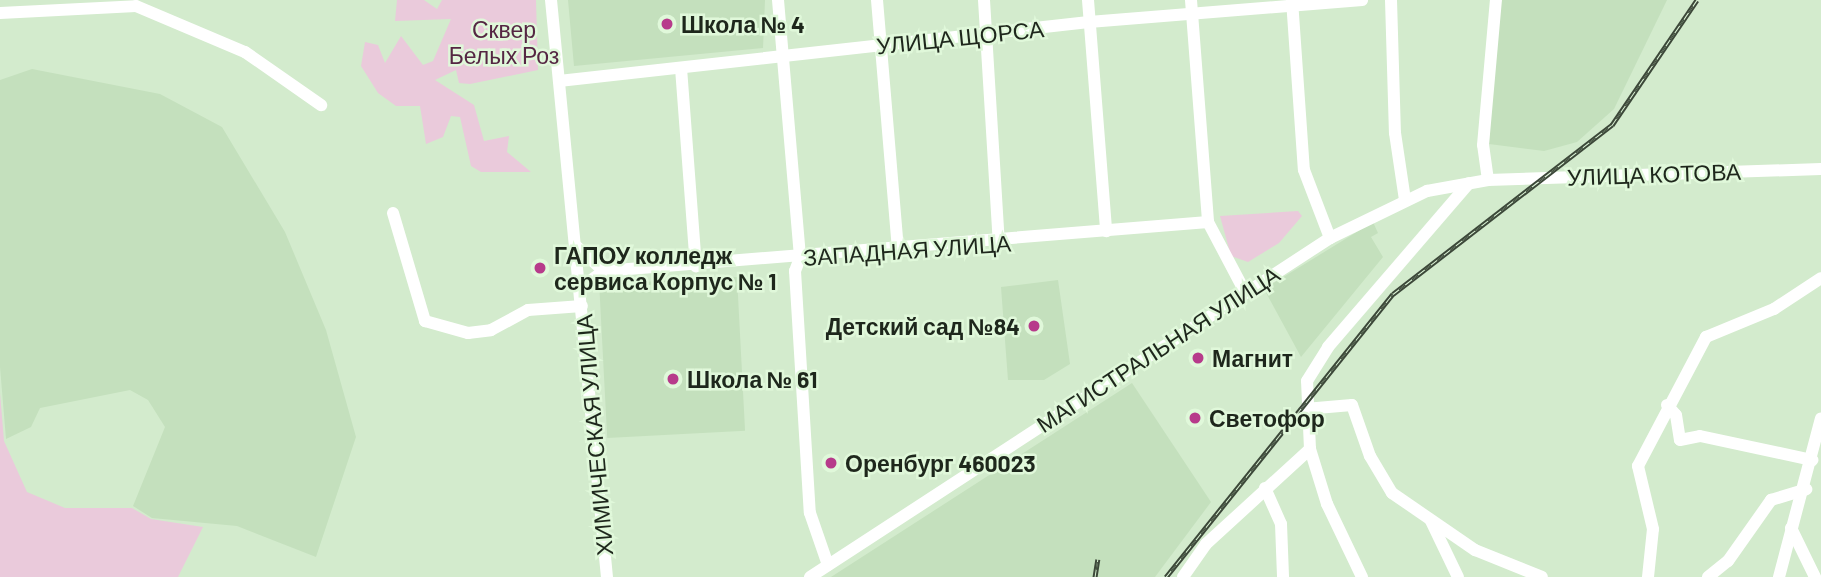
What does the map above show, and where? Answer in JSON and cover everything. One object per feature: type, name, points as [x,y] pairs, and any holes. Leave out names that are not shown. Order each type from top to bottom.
[{"type":"street","name":"ХИМИЧЕСКАЯ УЛИЦА","points":[[551,0],[607,577]]},
{"type":"street","points":[[778,0],[779,58],[800,258],[795,271],[810,513],[828,565]]},
{"type":"street","points":[[877,0],[877,45],[898,250]]},
{"type":"street","points":[[984,0],[983,36],[999,242]]},
{"type":"street","points":[[1088,0],[1106,232]]},
{"type":"street","name":"УЛИЦА ЩОРСА","points":[[559,81],[877,45],[983,36],[1088,23],[1190,6],[1362,0]]},
{"type":"street","points":[[1391,0],[1395,133],[1405,200]]},
{"type":"street","points":[[1488,180],[1483,145],[1496,0]]},
{"type":"street","points":[[0,13],[139,3],[245,52],[321,105]]},
{"type":"street","points":[[1292,3],[1304,170],[1331,238]]},
{"type":"street","points":[[1190,6],[1208,222],[1245,292]]},
{"type":"street","points":[[681,68],[696,267]]},
{"type":"street","name":"УЛИЦА КОТОВА","points":[[1488,180],[1821,169]]},
{"type":"street","name":"МАГИСТРАЛЬНАЯ УЛИЦА","points":[[810,577],[1331,238],[1405,200],[1488,180]]},
{"type":"street","points":[[1362,577],[1327,504],[1310,449],[1305,409],[1307,381],[1328,347],[1469,183]]},
{"type":"street","points":[[393,214],[425,321],[468,333],[491,330],[528,310],[582,306]]},
{"type":"street","name":"ЗАПАДНАЯ УЛИЦА","points":[[604,271],[696,267],[1208,222]]},
{"type":"street","points":[[576,246],[604,271],[580,287]]},
{"type":"street","points":[[1648,577],[1654,529],[1638,466],[1667,405],[1706,337],[1774,309],[1821,278]]},
{"type":"street","points":[[1305,409],[1352,405],[1370,456],[1392,493],[1475,550],[1542,577]]},
{"type":"street","points":[[1667,405],[1676,415],[1679,440],[1700,436],[1817,471]]},
{"type":"street","points":[[1779,577],[1791,528],[1806,489],[1817,471],[1821,418]]},
{"type":"street","points":[[1183,577],[1206,544],[1310,449]]},
{"type":"street","points":[[1265,488],[1281,524],[1283,577]]},
{"type":"street","points":[[1708,577],[1728,561],[1771,500],[1806,489]]},
{"type":"street","points":[[1431,521],[1458,577]]},
{"type":"street","points":[[1791,528],[1815,577]]},
{"type":"shaded area","name":"Школа № 4","points":[[568,0],[765,0],[763,48],[574,66]]},
{"type":"shaded area","points":[[1502,0],[1667,0],[1614,109],[1577,142],[1544,151],[1489,144],[1495,18]]},
{"type":"shaded area","points":[[32,69],[160,94],[222,127],[285,232],[326,330],[356,437],[316,557],[237,526],[152,518],[133,506],[165,427],[148,400],[130,390],[40,408],[31,427],[6,439],[0,367],[0,80]]},
{"type":"shaded area","points":[[1373,222],[1378,233],[1371,237],[1383,257],[1301,357],[1264,289]]},
{"type":"shaded area","name":"Школа № 61","points":[[737,277],[745,431],[607,438],[599,284]]},
{"type":"shaded area","name":"Детский сад №84","points":[[1058,280],[1070,364],[1044,380],[1008,380],[1001,287]]},
{"type":"shaded area","points":[[1132,383],[1211,502],[1155,577],[831,577]]},
{"type":"green space","name":"Сквер Белых Роз","points":[[397,0],[424,0],[437,9],[442,0],[536,0],[538,70],[470,84],[459,83],[456,70],[435,80],[474,105],[484,141],[509,136],[507,152],[531,172],[481,172],[471,166],[460,117],[451,116],[443,137],[426,144],[420,106],[396,106],[378,93],[361,66],[365,42],[378,45],[385,63],[401,36],[423,65],[433,61],[451,19],[395,21]]},
{"type":"green space","points":[[1298,211],[1302,216],[1279,243],[1248,262],[1231,256],[1220,216]]},
{"type":"green space","points":[[0,393],[4,441],[27,492],[65,508],[132,508],[151,519],[203,527],[178,577],[0,577]]},
{"type":"railway","points":[[1166,577],[1393,294],[1612,125],[1697,0]]},
{"type":"railway","points":[[1095,577],[1098,559]]},
{"type":"place","name":"Школа № 4","points":[[667,24]]},
{"type":"place","name":"ГАПОУ колледж сервиса Корпус № 1","points":[[540,268]]},
{"type":"place","name":"Детский сад №84","points":[[1034,326]]},
{"type":"place","name":"Магнит","points":[[1198,358]]},
{"type":"place","name":"Школа № 61","points":[[673,379]]},
{"type":"place","name":"Светофор","points":[[1195,418]]},
{"type":"place","name":"Оренбург 460023","points":[[831,463]]}]
